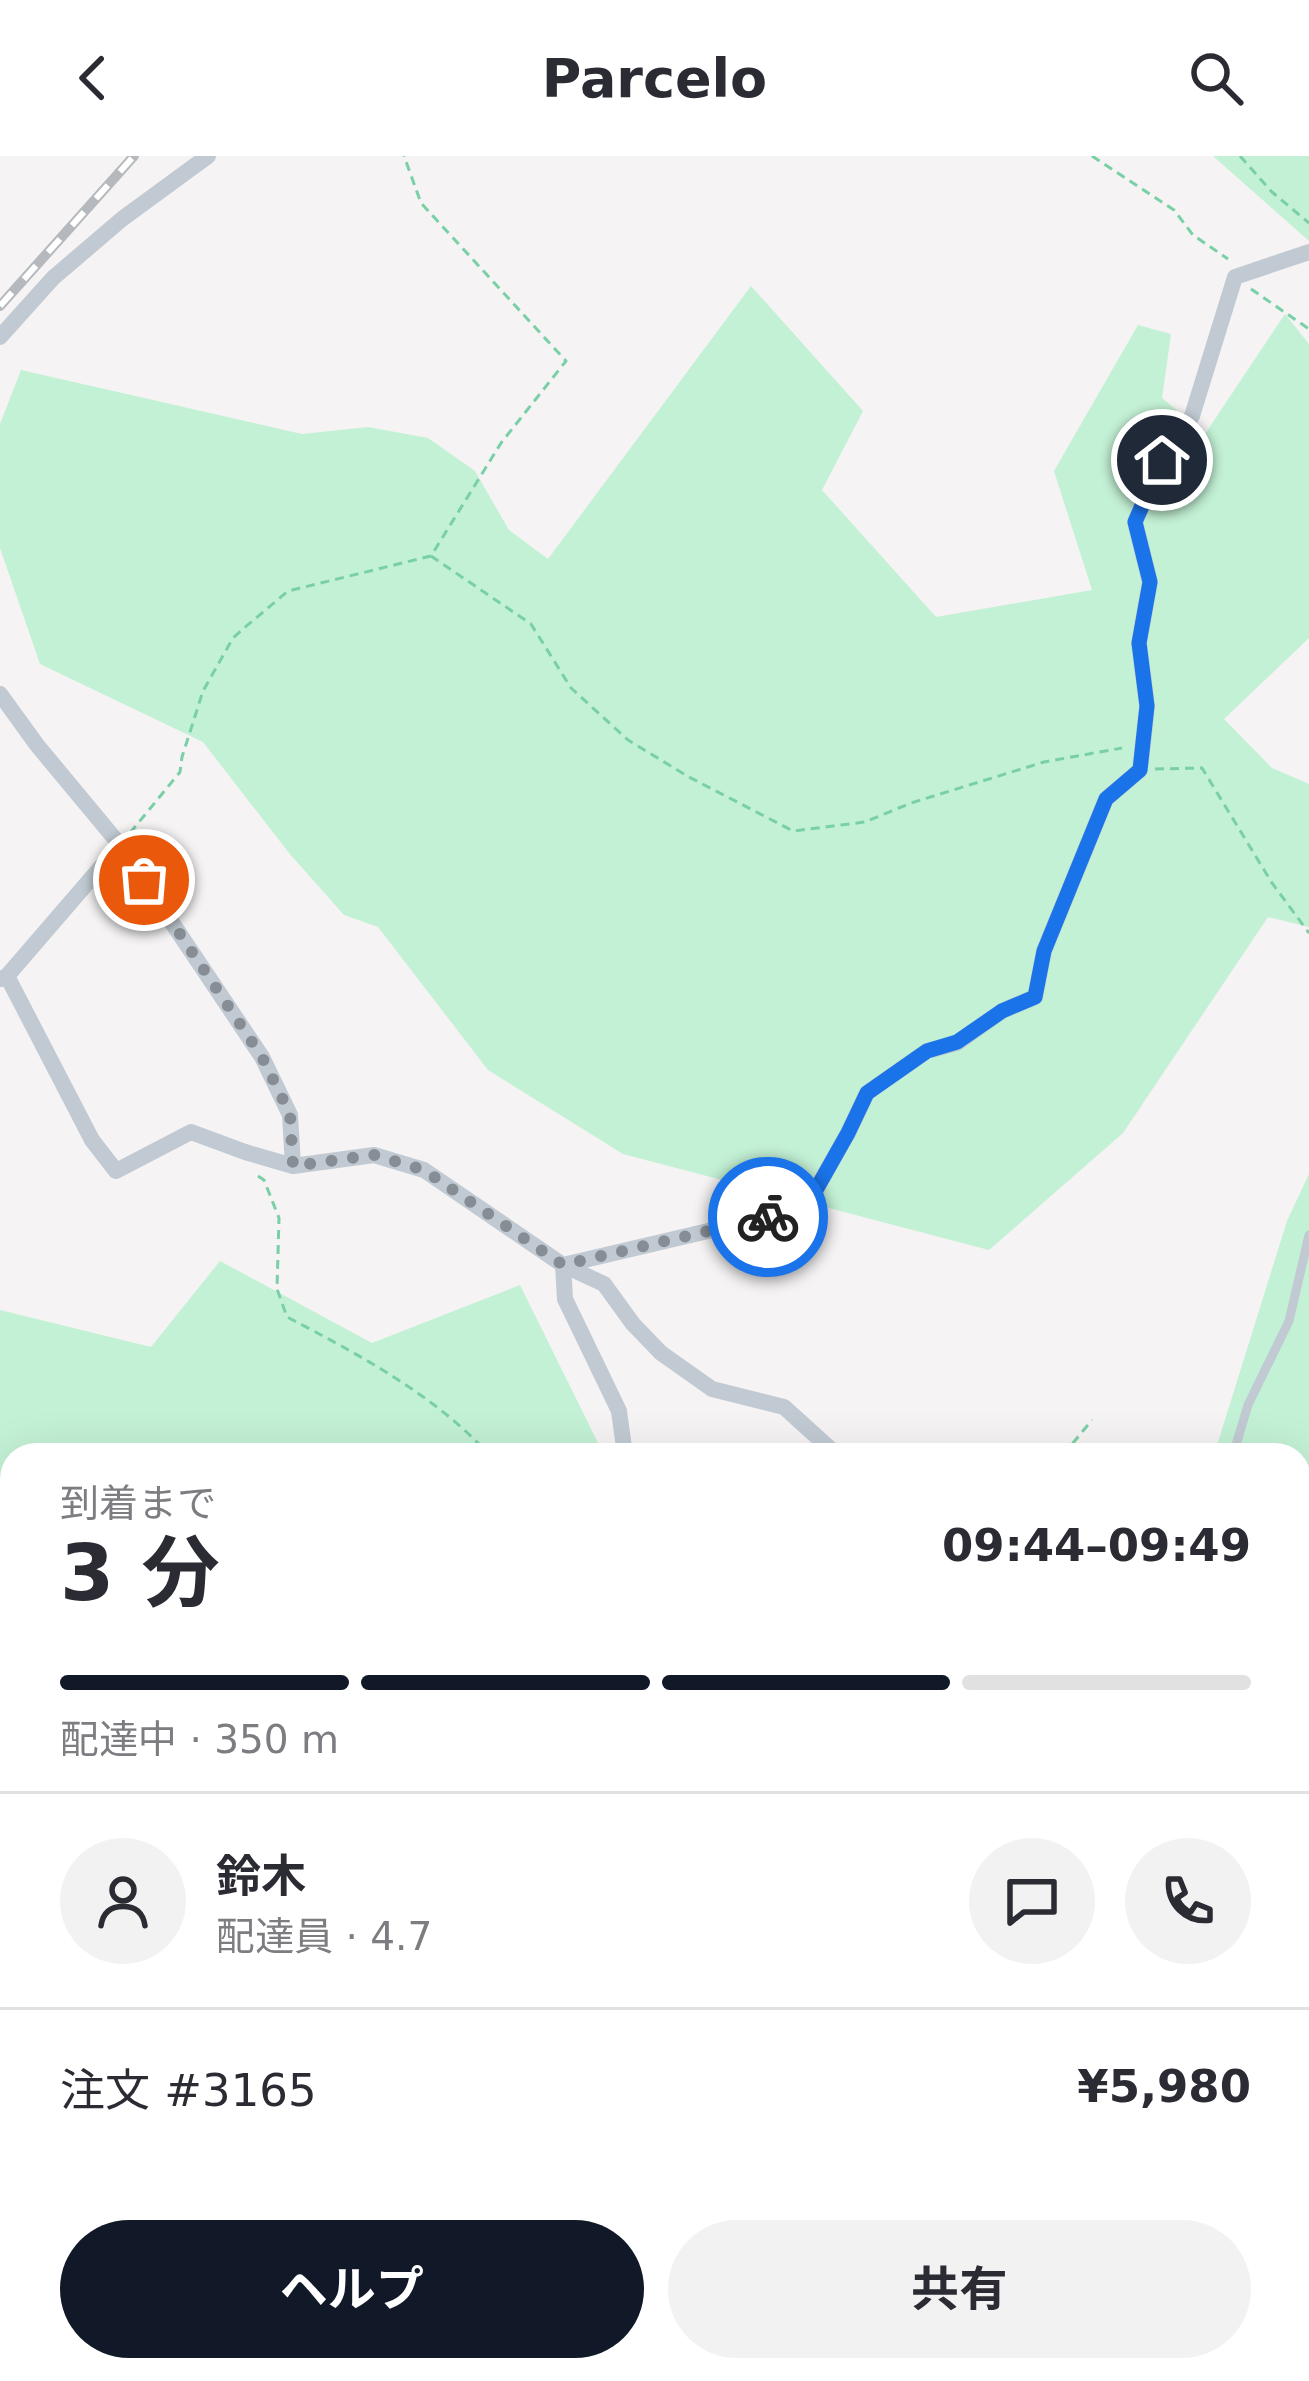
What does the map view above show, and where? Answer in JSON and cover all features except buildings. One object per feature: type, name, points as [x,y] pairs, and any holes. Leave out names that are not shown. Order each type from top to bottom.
[{"type":"street","points":[[0,337],[53,278],[208,156]]},
{"type":"street","points":[[563,1265],[772,1216],[817,1188],[867,1093],[927,1051],[957,1042],[1002,1011],[1035,997],[1044,951],[1106,799],[1140,770],[1147,706],[1139,643],[1150,582],[1135,522],[1162,460],[1192,416],[1235,278],[1309,252]]},
{"type":"street","points":[[0,694],[37,746],[121,845],[262,1057],[290,1114],[293,1166]]},
{"type":"street","points":[[121,845],[4,978],[92,1140],[116,1171],[191,1132],[293,1166],[374,1155],[424,1170],[563,1265],[604,1284],[661,1353],[712,1389],[784,1407],[824,1443]]},
{"type":"street","points":[[563,1265],[566,1299],[619,1411],[623,1443]]},
{"type":"lane","points":[[1237,1443],[1248,1405],[1289,1321],[1309,1235]]},
{"type":"path","points":[[121,845],[180,772],[203,691],[233,638],[288,592],[431,556],[492,455],[566,361],[421,203],[404,156]]},
{"type":"path","points":[[1092,156],[1174,210],[1193,235],[1228,257],[1235,278],[1309,329]]},
{"type":"path","points":[[1240,156],[1271,192],[1309,224]]},
{"type":"path","points":[[431,556],[531,624],[571,688],[628,740],[793,831],[865,822],[1044,762],[1125,747],[1140,770],[1202,768],[1272,883],[1309,933]]},
{"type":"path","points":[[245,1152],[264,1180],[279,1218],[277,1288],[287,1316],[432,1403],[478,1443]]},
{"type":"path","points":[[1074,1443],[1093,1420]]},
{"type":"green space","points":[[1213,156],[1309,156],[1309,241]]},
{"type":"green space","points":[[751,286],[863,411],[822,490],[936,617],[1092,590],[1054,471],[1138,325],[1171,334],[1162,398],[1205,434],[1285,314],[1309,344],[1309,638],[1224,719],[1272,768],[1309,784],[1309,927],[1268,917],[1123,1133],[989,1250],[623,1154],[488,1070],[378,927],[344,915],[203,742],[40,664],[0,548],[0,424],[21,370],[302,434],[368,427],[428,438],[475,471],[509,530],[548,559]]},
{"type":"green space","points":[[1309,1174],[1309,1443],[1218,1443],[1287,1221]]},
{"type":"green space","points":[[220,1261],[372,1343],[520,1285],[598,1443],[0,1443],[0,1310],[151,1347]]},
{"type":"railway","points":[[0,306],[134,156]]},
{"type":"way so far","points":[[144,880],[262,1057],[290,1114],[293,1166],[374,1155],[424,1170],[563,1265],[768,1217]]},
{"type":"route","points":[[768,1217],[817,1188],[867,1093],[927,1051],[957,1042],[1002,1011],[1035,997],[1044,951],[1106,799],[1140,770],[1147,706],[1139,643],[1150,582],[1135,522],[1162,460]]}]
